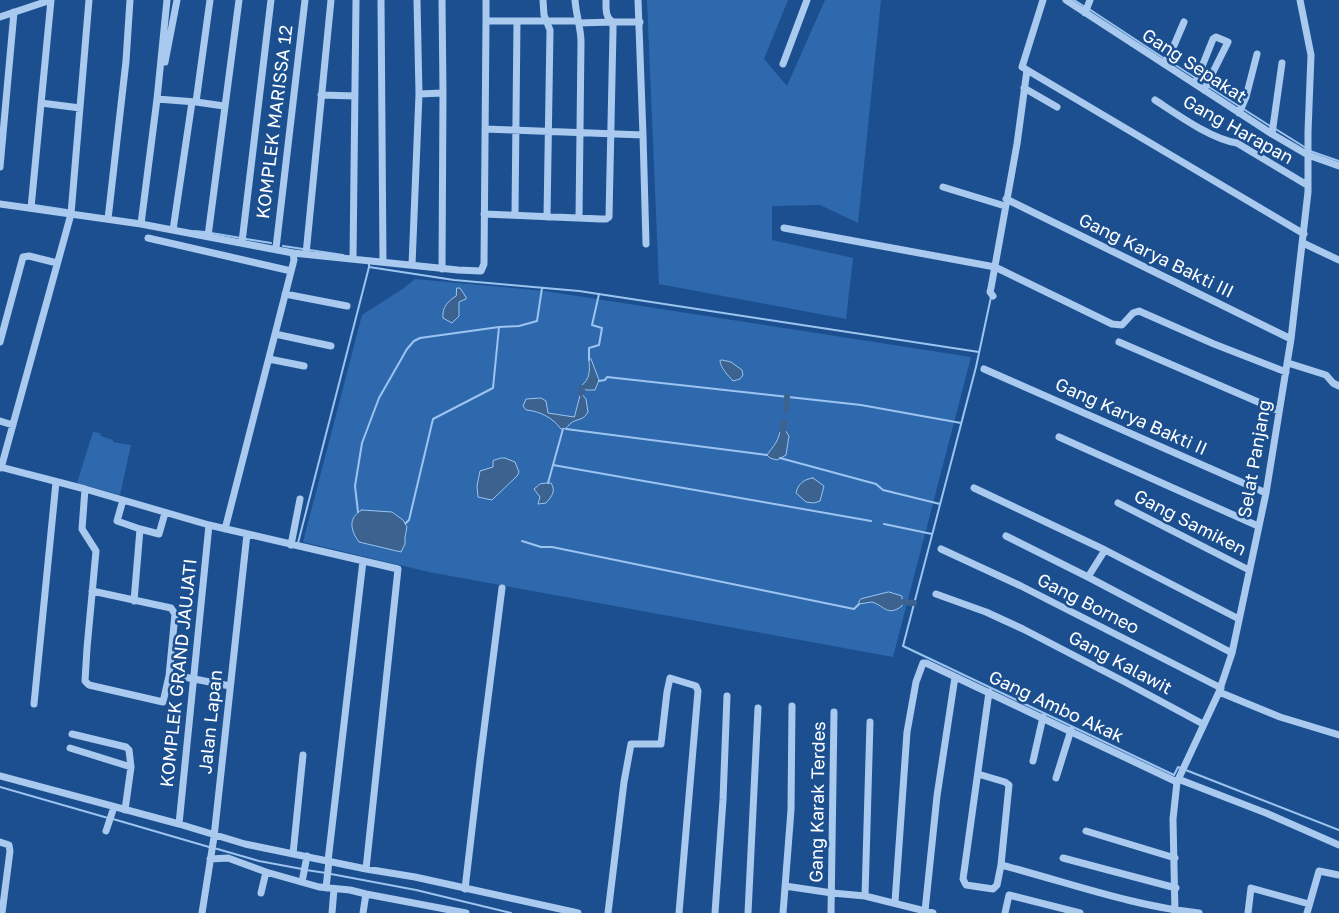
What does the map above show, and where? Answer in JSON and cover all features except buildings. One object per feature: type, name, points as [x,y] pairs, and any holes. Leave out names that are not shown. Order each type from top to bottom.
[{"type":"street","points":[[0,17],[51,0],[31,208]]},
{"type":"street","points":[[90,0],[71,214],[1,467],[209,525],[394,568],[399,571],[366,869]]},
{"type":"street","points":[[108,219],[124,79],[130,0]]},
{"type":"street","points":[[141,224],[167,0]]},
{"type":"street","points":[[157,99],[178,0]]},
{"type":"street","points":[[173,230],[210,0]]},
{"type":"street","points":[[208,236],[239,0]]},
{"type":"street","points":[[242,238],[271,0]]},
{"type":"street","name":"KOMPLEK MARISSA 12","points":[[276,248],[305,0]]},
{"type":"street","points":[[306,251],[331,0]]},
{"type":"street","points":[[353,259],[356,0]]},
{"type":"street","points":[[381,0],[383,262]]},
{"type":"street","points":[[412,265],[419,94],[417,0]]},
{"type":"street","points":[[442,0],[442,269]]},
{"type":"street","points":[[0,204],[141,224],[208,236],[242,238],[293,252],[306,251],[353,259],[442,269],[478,272],[483,270],[486,0]]},
{"type":"street","points":[[542,0],[544,16],[550,30],[547,217]]},
{"type":"street","points":[[575,0],[581,42],[579,218]]},
{"type":"street","points":[[484,214],[606,219],[609,217],[612,22],[608,19],[606,0]]},
{"type":"street","points":[[638,0],[644,135],[646,244]]},
{"type":"street","points":[[783,64],[807,0]]},
{"type":"street","points":[[1043,0],[1022,67],[1304,234]]},
{"type":"street","name":"Gang Sepakat","points":[[1066,0],[1088,7],[1241,110],[1308,151],[1339,166]]},
{"type":"street","name":"Selat Panjang","points":[[1176,912],[1173,819],[1180,775],[1220,690],[1232,653],[1266,493],[1288,363],[1308,192],[1311,56],[1300,0]]},
{"type":"street","points":[[0,166],[14,12]]},
{"type":"street","points":[[486,21],[640,22]]},
{"type":"street","points":[[515,214],[517,21]]},
{"type":"street","points":[[1166,61],[1184,22]]},
{"type":"street","points":[[1196,81],[1213,38],[1216,37],[1228,42],[1206,86]]},
{"type":"street","points":[[1241,110],[1257,54]]},
{"type":"street","points":[[1272,129],[1282,63]]},
{"type":"street","points":[[993,296],[990,290],[1008,202],[1027,90],[1027,70]]},
{"type":"street","points":[[1027,90],[1057,107]]},
{"type":"street","points":[[419,94],[443,93]]},
{"type":"street","points":[[321,95],[354,96]]},
{"type":"street","points":[[157,99],[224,106]]},
{"type":"street","name":"Gang Harapan","points":[[1155,100],[1204,130],[1227,142],[1237,143],[1307,185]]},
{"type":"street","points":[[41,103],[80,108]]},
{"type":"street","points":[[485,129],[644,135]]},
{"type":"street","name":"Gang Karya Bakti III","points":[[943,187],[1008,202],[1291,340]]},
{"type":"street","points":[[784,228],[995,267],[1112,324],[1122,325],[1133,313],[1139,311],[1214,344],[1286,372]]},
{"type":"street","points":[[148,238],[291,270]]},
{"type":"street","points":[[1303,243],[1339,260]]},
{"type":"street","points":[[225,529],[286,294],[294,260],[293,252]]},
{"type":"street","points":[[0,342],[23,257],[29,256],[57,263]]},
{"type":"street","points":[[286,294],[347,306]]},
{"type":"street","points":[[275,334],[331,346]]},
{"type":"street","points":[[1120,342],[1279,411]]},
{"type":"street","points":[[269,359],[304,366]]},
{"type":"street","points":[[1288,363],[1326,375],[1333,383],[1339,386]]},
{"type":"street","name":"Gang Karya Bakti II","points":[[984,369],[1266,493]]},
{"type":"street","points":[[0,421],[13,425]]},
{"type":"street","points":[[1059,437],[1258,526]]},
{"type":"street","points":[[34,704],[56,482]]},
{"type":"street","points":[[974,488],[1105,550],[1239,619]]},
{"type":"street","points":[[85,489],[82,530],[96,551],[86,648],[86,684],[162,702],[169,676],[175,614],[170,608],[92,591]]},
{"type":"street","points":[[291,545],[300,499]]},
{"type":"street","points":[[123,500],[118,521],[140,529],[158,534],[165,513]]},
{"type":"street","name":"Gang Samiken","points":[[1118,503],[1249,570]]},
{"type":"street","name":"KOMPLEK GRAND JAUJATI","points":[[179,824],[209,525]]},
{"type":"street","points":[[134,601],[140,529]]},
{"type":"street","name":"Jalan Lapan","points":[[202,913],[214,836],[247,534]]},
{"type":"street","points":[[1006,536],[1232,653]]},
{"type":"street","name":"Gang Borneo","points":[[941,549],[1020,586],[1220,690],[1280,717],[1339,735]]},
{"type":"street","points":[[1088,577],[1105,550]]},
{"type":"street","points":[[326,886],[363,561]]},
{"type":"street","points":[[465,889],[502,588]]},
{"type":"street","name":"Gang Kalawit","points":[[936,594],[986,612],[1023,629],[1203,724]]},
{"type":"street","name":"Gang Ambo Akak","points":[[895,902],[904,754],[913,699],[922,664],[926,663],[1071,730],[1339,844]]},
{"type":"street","points":[[179,676],[230,686]]},
{"type":"street","points":[[925,911],[937,796],[955,677]]},
{"type":"street","points":[[608,913],[630,746],[632,743],[661,744],[667,686],[670,678],[696,686],[698,691],[679,913]]},
{"type":"street","points":[[978,774],[1009,785],[1001,865],[995,888],[966,885],[963,879],[989,692]]},
{"type":"street","points":[[715,913],[723,800],[727,696]]},
{"type":"street","points":[[783,913],[791,810],[792,706]]},
{"type":"street","points":[[748,913],[758,708]]},
{"type":"street","name":"Gang Karak Terdes","points":[[831,913],[834,712]]},
{"type":"street","points":[[1033,761],[1043,717]]},
{"type":"street","points":[[864,896],[870,722]]},
{"type":"street","points":[[1056,778],[1071,730]]},
{"type":"street","points":[[72,734],[129,750],[131,767],[125,810]]},
{"type":"street","points":[[70,748],[131,767]]},
{"type":"street","points":[[293,854],[303,755]]},
{"type":"street","points":[[0,776],[113,810],[125,810],[245,844],[366,869],[415,876],[465,889],[578,913]]},
{"type":"street","points":[[107,827],[113,810]]},
{"type":"street","points":[[1086,831],[1175,858]]},
{"type":"street","points":[[0,842],[9,845],[10,851],[2,913]]},
{"type":"street","points":[[210,856],[228,858],[266,872],[334,889],[350,890],[466,913]]},
{"type":"street","points":[[303,881],[307,856]]},
{"type":"street","points":[[1063,858],[1176,888]]},
{"type":"street","points":[[1001,865],[1176,912],[1199,913]]},
{"type":"street","points":[[1308,913],[1319,871],[1339,875]]},
{"type":"street","points":[[261,892],[266,872]]},
{"type":"street","points":[[786,886],[864,896],[895,902],[933,913]]},
{"type":"street","points":[[1248,913],[1251,888],[1310,904]]},
{"type":"street","points":[[332,913],[334,889]]},
{"type":"street","points":[[363,913],[366,894]]},
{"type":"street","points":[[1005,913],[1009,895],[1080,913]]},
{"type":"shaded area","points":[[647,0],[788,0],[764,59],[787,86],[825,0],[881,0],[858,223],[820,205],[772,206],[772,240],[853,258],[846,319],[659,284]]},
{"type":"shaded area","points":[[415,279],[545,291],[971,357],[893,657],[429,572],[303,542],[362,315]]},
{"type":"shaded area","points":[[457,288],[460,288],[466,299],[459,302],[459,316],[452,323],[443,318],[443,311],[450,300],[456,296]]},
{"type":"shaded area","points":[[591,359],[599,380],[595,390],[586,390],[581,386],[588,378],[589,360]]},
{"type":"shaded area","points":[[720,361],[731,362],[742,370],[743,375],[740,379],[733,381],[722,367]]},
{"type":"shaded area","points":[[581,393],[586,399],[588,412],[584,417],[563,429],[546,416],[526,410],[523,406],[526,399],[541,398],[546,401],[548,413],[574,417]]},
{"type":"shaded area","points":[[785,430],[789,436],[786,455],[777,460],[770,458],[767,455],[780,432]]},
{"type":"shaded area","points":[[93,432],[100,433],[101,436],[113,440],[113,442],[131,445],[120,495],[77,483]]},
{"type":"shaded area","points":[[501,458],[515,462],[519,472],[517,476],[492,500],[478,497],[477,486],[480,471],[493,467],[493,461]]},
{"type":"shaded area","points":[[813,478],[824,486],[820,501],[814,503],[806,502],[796,493],[802,482]]},
{"type":"shaded area","points":[[551,483],[553,493],[550,498],[546,503],[538,504],[540,497],[534,489],[540,484]]},
{"type":"shaded area","points":[[362,510],[392,512],[403,520],[407,527],[405,544],[401,552],[359,542],[352,529],[352,521],[357,513]]},
{"type":"shaded area","points":[[889,592],[902,596],[902,606],[893,611],[886,610],[872,602],[859,604],[861,599]]},
{"type":"waterway","points":[[1074,0],[1085,7]]},
{"type":"waterway","points":[[1089,9],[1165,59]]},
{"type":"waterway","points":[[1169,61],[1194,77]]},
{"type":"waterway","points":[[1209,87],[1270,126]]},
{"type":"waterway","points":[[1274,128],[1306,148]]},
{"type":"waterway","points":[[1310,151],[1339,161]]},
{"type":"waterway","points":[[34,205],[67,210]]},
{"type":"waterway","points":[[194,231],[205,232]]},
{"type":"waterway","points":[[211,233],[241,238]]},
{"type":"waterway","points":[[246,239],[271,243]]},
{"type":"waterway","points":[[283,246],[343,255]]},
{"type":"waterway","points":[[298,543],[369,262]]},
{"type":"waterway","points":[[369,267],[454,280],[579,291],[979,352]]},
{"type":"waterway","points":[[358,512],[355,486],[362,443],[379,398],[407,349],[414,341],[420,338],[519,326],[537,321],[542,288]]},
{"type":"waterway","points":[[589,360],[589,348],[599,345],[602,328],[592,325],[599,294]]},
{"type":"waterway","points":[[991,297],[976,367],[903,646],[1174,775],[1178,767],[1339,830]]},
{"type":"waterway","points":[[406,523],[409,520],[433,419],[493,388],[499,327]]},
{"type":"waterway","points":[[599,381],[605,380],[607,377],[861,405],[961,423]]},
{"type":"waterway","points":[[581,393],[582,388]]},
{"type":"waterway","points":[[786,410],[787,397]]},
{"type":"waterway","points":[[783,431],[784,422]]},
{"type":"waterway","points":[[548,483],[563,429]]},
{"type":"waterway","points":[[566,429],[767,455]]},
{"type":"waterway","points":[[780,458],[876,484],[883,490],[940,504]]},
{"type":"waterway","points":[[553,465],[871,521]]},
{"type":"waterway","points":[[884,524],[932,534]]},
{"type":"waterway","points":[[522,541],[541,547],[552,547],[854,609],[859,604]]},
{"type":"waterway","points":[[903,602],[914,603]]},
{"type":"waterway","points":[[0,787],[108,818]]},
{"type":"waterway","points":[[113,819],[209,847]]},
{"type":"waterway","points":[[214,848],[259,861],[302,869]]},
{"type":"waterway","points":[[306,870],[326,873]]},
{"type":"waterway","points":[[331,874],[416,890],[511,913]]}]
